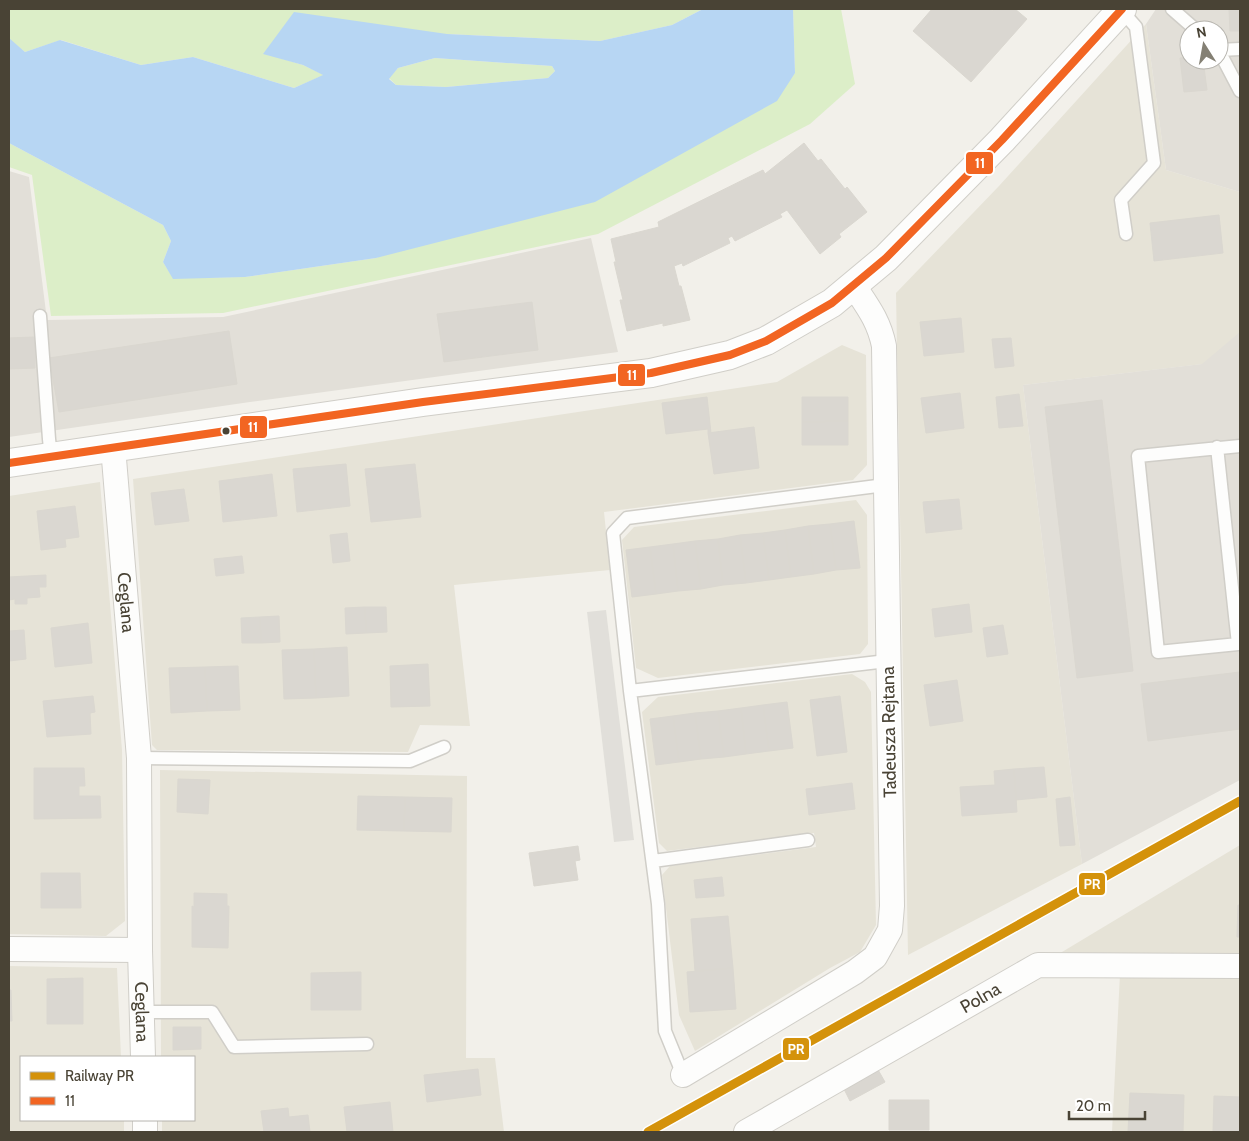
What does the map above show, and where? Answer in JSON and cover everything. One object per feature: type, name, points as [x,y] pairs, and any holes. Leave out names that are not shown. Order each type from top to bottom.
[{"type":"street","points":[[9,463],[424,402],[650,373],[730,355],[766,340],[832,303],[854,286],[898,246],[1002,140],[1121,9]]},
{"type":"street","name":"Tadeusza Rejtana","points":[[683,1075],[855,972],[875,957],[890,930],[892,906],[884,346],[880,328],[873,314],[854,286]]},
{"type":"street","name":"Ceglana","points":[[113,447],[139,758],[140,950],[143,1056]]},
{"type":"street","points":[[9,949],[140,950]]},
{"type":"street","name":"Polna","points":[[746,1132],[1038,965],[1240,966]]},
{"type":"lane","points":[[1121,9],[1136,27],[1154,163],[1121,200],[1126,234]]},
{"type":"lane","points":[[1172,9],[1185,20]]},
{"type":"lane","points":[[1229,70],[1240,91]]},
{"type":"lane","points":[[40,316],[48,439],[51,457]]},
{"type":"lane","points":[[1217,447],[1238,644],[1158,652],[1138,456],[1217,447],[1240,446]]},
{"type":"lane","points":[[683,1075],[665,1031],[658,904],[630,691],[613,533],[627,518],[885,485]]},
{"type":"lane","points":[[630,691],[888,660]]},
{"type":"lane","points":[[139,758],[410,761],[444,747]]},
{"type":"lane","points":[[653,862],[808,840]]},
{"type":"lane","points":[[142,1012],[212,1012],[234,1047],[367,1044]]},
{"type":"shaded area","points":[[1156,9],[1240,9],[1240,192],[1166,170],[1146,24]]},
{"type":"shaded area","points":[[1146,24],[1166,170],[1240,192],[1240,335],[1203,364],[1023,385],[1082,864],[908,955],[896,293],[999,186]]},
{"type":"shaded area","points":[[9,171],[29,177],[47,320],[223,317],[591,238],[618,352],[9,437]]},
{"type":"shaded area","points":[[1240,332],[1240,780],[1082,864],[1023,385],[1202,364]]},
{"type":"shaded area","points":[[842,345],[866,355],[867,465],[853,480],[604,512],[610,570],[454,585],[470,726],[420,725],[408,752],[157,750],[152,745],[133,479],[777,382]]},
{"type":"shaded area","points":[[100,482],[122,750],[125,921],[106,936],[9,934],[9,496]]},
{"type":"shaded area","points":[[856,500],[867,515],[868,644],[860,654],[658,678],[636,668],[622,540],[634,527]]},
{"type":"shaded area","points":[[606,610],[634,840],[614,842],[587,612]]},
{"type":"shaded area","points":[[852,674],[865,682],[871,692],[876,925],[860,952],[830,968],[695,1051],[679,1015],[662,875],[670,866],[816,847],[814,833],[667,851],[659,843],[642,712],[658,697]]},
{"type":"shaded area","points":[[160,770],[467,776],[466,1058],[495,1058],[504,1132],[162,1132],[162,1121],[195,1121],[195,1056],[161,1056]]},
{"type":"shaded area","points":[[1240,845],[1240,958],[1057,955]]},
{"type":"shaded area","points":[[9,966],[117,968],[121,1056],[20,1056],[20,1121],[124,1121],[124,1132],[9,1132]]},
{"type":"shaded area","points":[[1120,974],[1240,975],[1240,1132],[1112,1132]]},
{"type":"green space","points":[[9,9],[703,9],[672,25],[600,41],[447,34],[263,53],[303,65],[324,75],[294,88],[193,57],[141,65],[61,40],[25,52],[9,39]]},
{"type":"green space","points":[[793,9],[841,9],[855,84],[810,124],[598,234],[223,313],[51,316],[32,175],[9,167],[9,143],[163,225],[171,241],[163,262],[173,278],[245,277],[376,258],[795,73]]},
{"type":"green space","points":[[435,58],[552,66],[555,71],[548,78],[446,87],[396,85],[389,78],[398,68]]},
{"type":"water","points":[[703,9],[793,9],[795,73],[777,101],[595,202],[376,258],[245,277],[173,279],[163,262],[171,241],[163,225],[9,143],[9,38],[25,52],[60,40],[141,65],[193,57],[294,88],[323,75],[303,65],[263,54],[294,12],[447,34],[600,41],[672,25]],"holes":[[[435,58],[552,66],[555,71],[548,78],[446,87],[396,85],[389,79],[398,68]]]},
{"type":"building","points":[[932,9],[990,9],[993,11],[995,9],[1015,9],[1027,19],[971,82],[913,31]]},
{"type":"building","points":[[1229,9],[1240,9],[1240,31],[1230,31]]},
{"type":"building","points":[[1181,70],[1204,70],[1207,90],[1184,92]]},
{"type":"building","points":[[804,143],[818,161],[821,159],[845,189],[847,187],[867,212],[839,234],[841,237],[820,254],[787,210],[780,214],[782,217],[735,241],[732,236],[728,238],[730,243],[683,266],[682,263],[674,266],[690,320],[663,326],[663,323],[627,331],[620,300],[623,300],[611,239],[659,227],[658,222],[763,170],[765,174]]},
{"type":"building","points":[[1219,215],[1223,253],[1154,261],[1150,223]]},
{"type":"building","points":[[532,302],[538,350],[444,362],[437,314]]},
{"type":"building","points":[[961,318],[964,352],[924,356],[920,322]]},
{"type":"building","points":[[229,331],[237,384],[59,412],[49,358]]},
{"type":"building","points":[[35,337],[35,368],[9,369],[9,338]]},
{"type":"building","points":[[1011,338],[1014,366],[995,368],[992,339]]},
{"type":"building","points":[[960,393],[964,428],[926,433],[921,398]]},
{"type":"building","points":[[1019,394],[1023,426],[999,428],[996,397]]},
{"type":"building","points":[[707,397],[711,433],[708,433],[708,429],[666,434],[662,403]]},
{"type":"building","points":[[802,397],[848,397],[848,421],[802,422]]},
{"type":"building","points":[[1102,400],[1133,671],[1077,678],[1045,407]]},
{"type":"building","points":[[848,421],[848,445],[802,445],[802,422]]},
{"type":"building","points":[[754,427],[759,468],[714,474],[708,433]]},
{"type":"building","points":[[346,464],[350,506],[297,512],[293,469]]},
{"type":"building","points":[[415,464],[421,517],[371,522],[365,469]]},
{"type":"building","points":[[272,474],[277,516],[223,522],[219,481]]},
{"type":"building","points":[[184,489],[189,521],[155,525],[151,493]]},
{"type":"building","points":[[959,499],[962,529],[926,533],[923,502]]},
{"type":"building","points":[[75,506],[79,537],[65,539],[66,547],[41,550],[37,511]]},
{"type":"building","points":[[854,521],[860,568],[836,570],[830,524]]},
{"type":"building","points":[[830,524],[836,570],[814,574],[808,526]]},
{"type":"building","points":[[808,526],[814,574],[791,577],[785,530]]},
{"type":"building","points":[[785,530],[791,577],[769,580],[763,533]]},
{"type":"building","points":[[347,533],[350,561],[333,563],[330,535]]},
{"type":"building","points":[[763,533],[769,580],[746,583],[740,535]]},
{"type":"building","points":[[740,535],[746,583],[723,585],[718,539]]},
{"type":"building","points":[[718,539],[723,585],[701,589],[695,541]]},
{"type":"building","points":[[695,541],[701,589],[678,591],[673,544]]},
{"type":"building","points":[[673,544],[678,591],[656,594],[650,547]]},
{"type":"building","points":[[650,547],[656,594],[632,597],[626,550]]},
{"type":"building","points":[[242,556],[244,573],[216,576],[214,559]]},
{"type":"building","points":[[46,575],[46,587],[39,587],[40,597],[27,598],[27,604],[15,604],[15,599],[9,600],[9,577]]},
{"type":"building","points":[[969,604],[972,632],[935,637],[932,609]]},
{"type":"building","points":[[365,607],[366,633],[346,634],[345,608]]},
{"type":"building","points":[[365,607],[386,607],[387,632],[366,633]]},
{"type":"building","points":[[279,616],[280,642],[261,643],[260,617]]},
{"type":"building","points":[[260,617],[261,643],[242,643],[241,618]]},
{"type":"building","points":[[88,623],[92,663],[55,667],[51,628]]},
{"type":"building","points":[[1003,625],[1008,654],[987,657],[983,628]]},
{"type":"building","points":[[24,630],[26,659],[9,661],[9,631]]},
{"type":"building","points":[[347,647],[349,696],[316,698],[314,649]]},
{"type":"building","points":[[314,649],[316,698],[284,699],[282,650]]},
{"type":"building","points":[[428,664],[430,706],[391,707],[390,666]]},
{"type":"building","points":[[238,666],[240,710],[207,711],[205,667]]},
{"type":"building","points":[[205,667],[207,711],[171,713],[169,668]]},
{"type":"building","points":[[1240,672],[1240,729],[1148,741],[1141,684]]},
{"type":"building","points":[[957,680],[963,721],[930,726],[924,685]]},
{"type":"building","points":[[93,696],[95,712],[90,713],[91,734],[47,737],[43,701]]},
{"type":"building","points":[[840,696],[847,752],[817,756],[810,700]]},
{"type":"building","points":[[787,702],[793,748],[769,751],[763,705]]},
{"type":"building","points":[[763,705],[769,751],[746,754],[741,708]]},
{"type":"building","points":[[741,708],[746,754],[724,757],[718,711]]},
{"type":"building","points":[[718,711],[724,757],[701,759],[695,713]]},
{"type":"building","points":[[695,713],[701,759],[679,762],[673,716]]},
{"type":"building","points":[[673,716],[679,762],[656,765],[650,719]]},
{"type":"building","points":[[1044,767],[1047,797],[1016,800],[1014,769]]},
{"type":"building","points":[[34,768],[84,768],[85,786],[79,786],[79,796],[100,796],[101,818],[34,819]]},
{"type":"building","points":[[1014,769],[1017,812],[962,816],[960,787],[995,785],[994,771]]},
{"type":"building","points":[[178,779],[210,780],[208,814],[177,812]]},
{"type":"building","points":[[852,783],[855,809],[809,815],[806,789]]},
{"type":"building","points":[[358,796],[405,797],[404,831],[357,830]]},
{"type":"building","points":[[405,797],[452,798],[451,832],[404,831]]},
{"type":"building","points":[[1070,797],[1075,845],[1060,846],[1056,799]]},
{"type":"building","points":[[578,846],[580,860],[575,861],[578,880],[534,886],[529,853]]},
{"type":"building","points":[[41,873],[80,873],[81,908],[41,908]]},
{"type":"building","points":[[722,877],[724,896],[696,898],[694,880]]},
{"type":"building","points":[[194,893],[227,894],[227,906],[229,906],[228,948],[192,947],[192,906],[194,907]]},
{"type":"building","points":[[1238,905],[1240,905],[1240,937],[1237,937]]},
{"type":"building","points":[[728,916],[733,968],[695,971],[691,919]]},
{"type":"building","points":[[733,968],[736,1009],[690,1012],[687,972]]},
{"type":"building","points":[[361,972],[361,1010],[311,1010],[311,973]]},
{"type":"building","points":[[83,978],[83,1024],[47,1024],[47,979]]},
{"type":"building","points":[[9,990],[11,990],[12,1021],[9,1021]]},
{"type":"building","points":[[173,1027],[201,1027],[201,1049],[173,1050]]},
{"type":"building","points":[[877,1068],[885,1082],[850,1101],[843,1087]]},
{"type":"building","points":[[478,1069],[481,1095],[427,1102],[424,1075]]},
{"type":"building","points":[[1130,1093],[1184,1095],[1183,1132],[1128,1132]]},
{"type":"building","points":[[1214,1096],[1240,1097],[1240,1132],[1213,1132]]},
{"type":"building","points":[[889,1100],[929,1100],[929,1130],[889,1130]]},
{"type":"building","points":[[390,1102],[393,1132],[347,1132],[344,1107]]},
{"type":"building","points":[[288,1108],[289,1117],[308,1115],[310,1132],[264,1132],[261,1111]]},
{"type":"rail line","name":"PR","points":[[648,1132],[1240,801]]},
{"type":"transit line","name":"11","points":[[9,463],[423,402],[651,373],[730,355],[766,341],[832,303],[886,258],[1002,140],[1122,9]]}]
